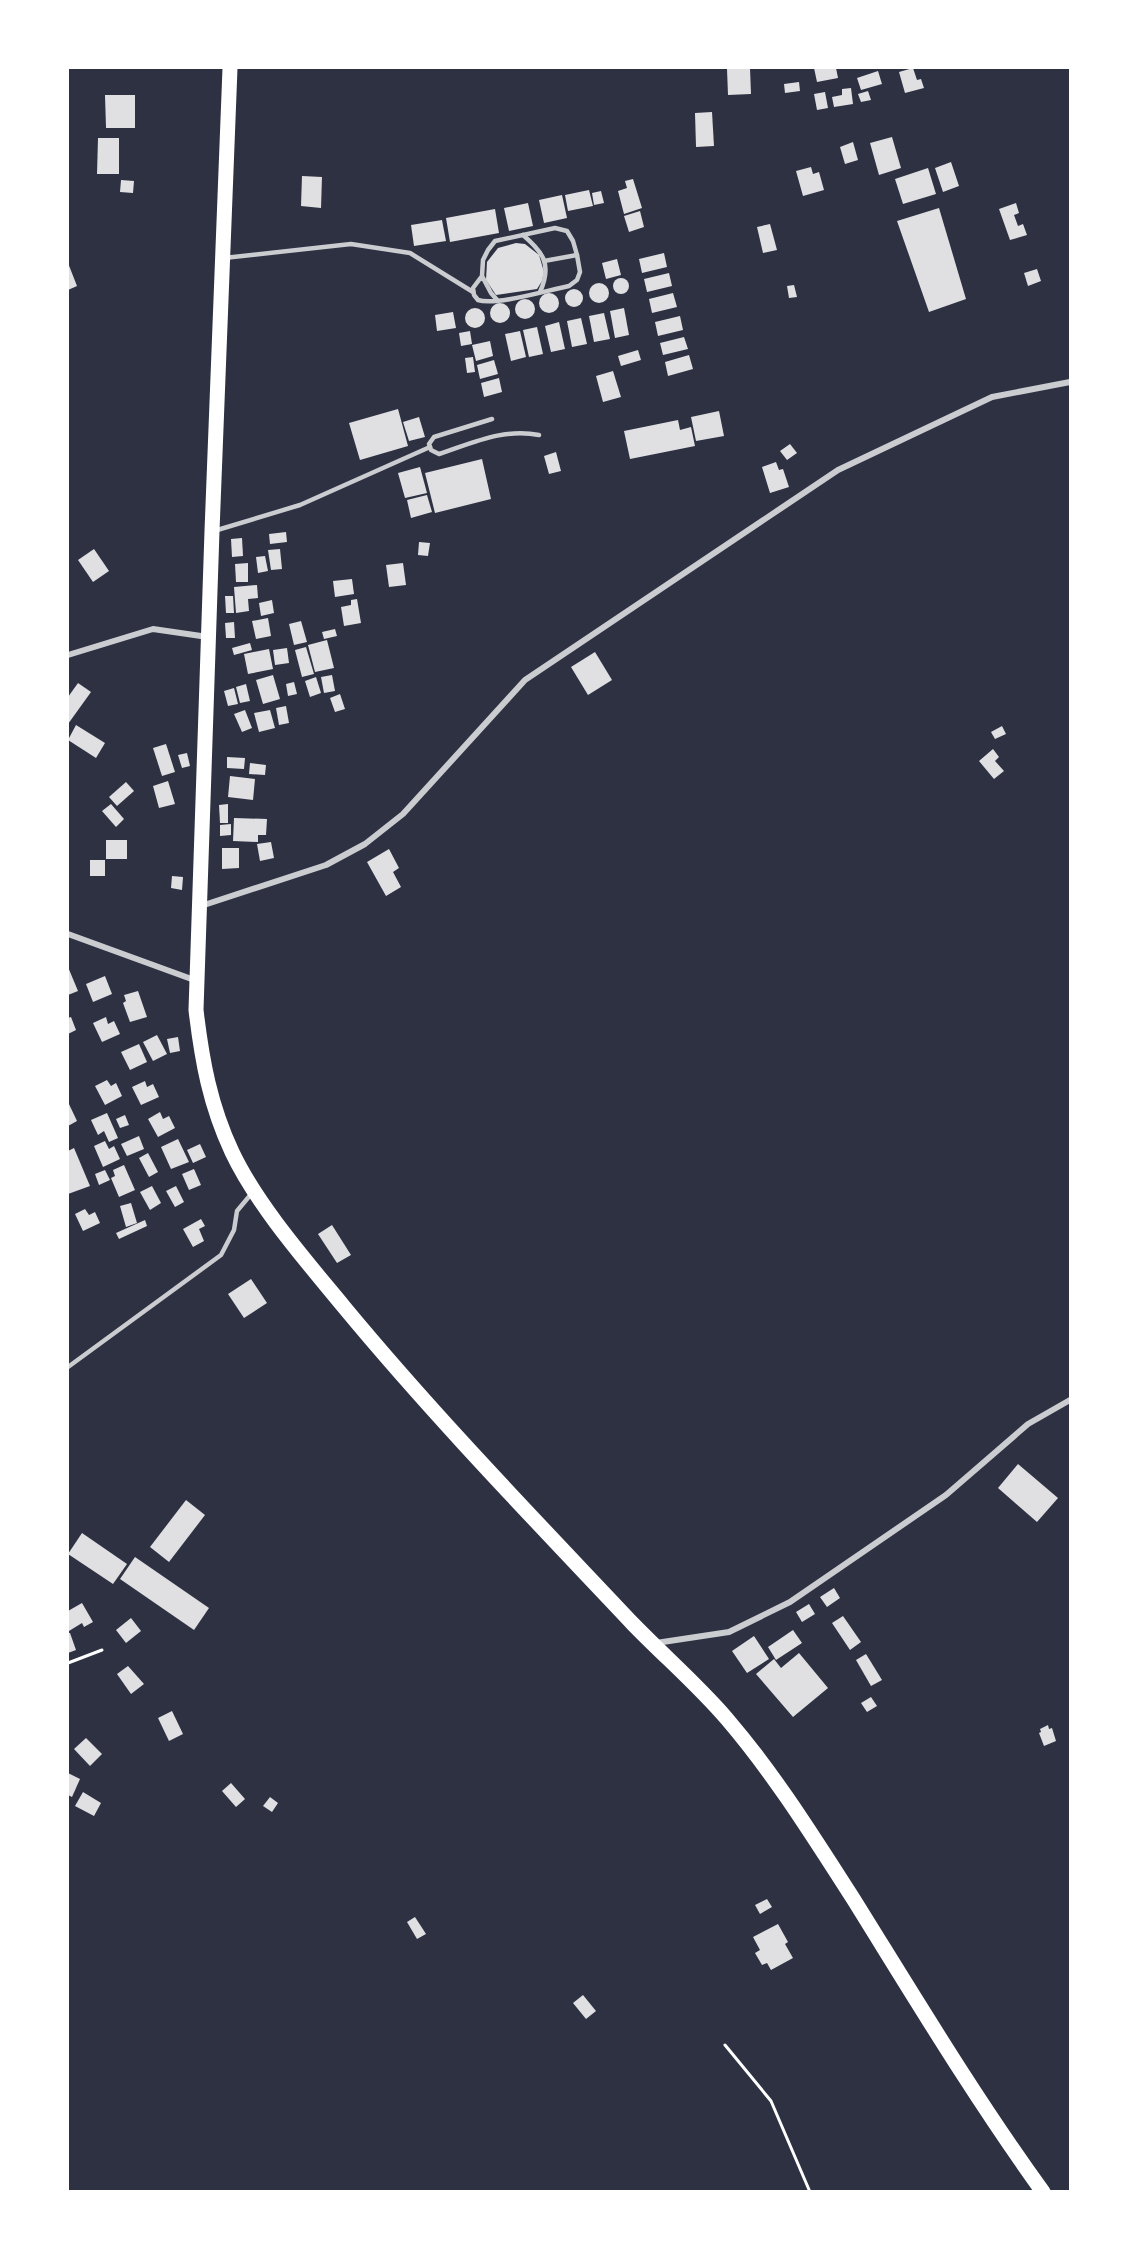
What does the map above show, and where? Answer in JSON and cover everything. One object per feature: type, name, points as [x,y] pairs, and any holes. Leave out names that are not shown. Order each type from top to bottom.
[{"type":"main road","points":[[230,68],[196,1010],[202,1062],[215,1110],[232,1153],[254,1191],[319,1276],[386,1357],[463,1445],[652,1644],[726,1718],[795,1807],[957,2064],[1043,2192]]},
{"type":"street","points":[[201,906],[326,864],[365,844],[403,814],[525,680],[838,470],[992,397],[1071,382]]},
{"type":"street","points":[[68,655],[153,629],[209,638]]},
{"type":"street","points":[[68,934],[198,981]]},
{"type":"street","points":[[652,1644],[729,1632],[790,1602],[946,1495],[1028,1424],[1071,1400]]},
{"type":"lane","points":[[222,258],[351,244],[411,253],[473,292],[478,300],[485,303],[498,301],[569,286],[577,280],[580,272],[577,255],[567,231],[555,228],[495,241],[483,260],[482,276],[498,301]]},
{"type":"lane","points":[[523,235],[535,245],[544,261],[546,278],[540,292]]},
{"type":"lane","points":[[544,261],[577,255]]},
{"type":"lane","points":[[473,292],[473,288],[482,276]]},
{"type":"lane","points":[[492,419],[434,437],[429,444],[431,450],[439,454],[499,434],[523,432],[539,435]]},
{"type":"lane","points":[[212,531],[300,505],[430,447]]},
{"type":"lane","points":[[68,1367],[221,1255],[234,1230],[237,1211],[254,1191]]},
{"type":"path","points":[[68,1662],[102,1650]]},
{"type":"path","points":[[725,2045],[771,2101],[810,2192]]},
{"type":"building","points":[[750,68],[751,94],[728,95],[727,69]]},
{"type":"building","points":[[814,68],[836,68],[838,78],[817,82]]},
{"type":"building","points":[[913,68],[917,80],[921,79],[924,88],[905,93],[899,72]]},
{"type":"building","points":[[878,71],[882,84],[861,90],[857,78]]},
{"type":"building","points":[[799,82],[800,91],[785,93],[784,84]]},
{"type":"building","points":[[851,88],[853,104],[834,107],[832,97],[842,95],[842,89]]},
{"type":"building","points":[[868,91],[871,100],[861,102],[858,94]]},
{"type":"building","points":[[825,92],[828,108],[817,110],[814,94]]},
{"type":"building","points":[[105,95],[135,95],[135,128],[106,128]]},
{"type":"building","points":[[712,112],[714,146],[696,147],[695,113]]},
{"type":"building","points":[[892,137],[901,168],[879,175],[870,143]]},
{"type":"building","points":[[98,138],[119,138],[119,174],[97,174]]},
{"type":"building","points":[[853,142],[858,160],[845,164],[840,147]]},
{"type":"building","points":[[951,162],[959,186],[943,192],[935,168]]},
{"type":"building","points":[[811,167],[813,174],[819,172],[824,190],[803,196],[796,171]]},
{"type":"building","points":[[928,168],[936,194],[903,204],[895,179]]},
{"type":"building","points":[[302,176],[322,177],[321,208],[301,206]]},
{"type":"building","points":[[633,179],[642,208],[624,214],[618,191],[627,188],[625,181]]},
{"type":"building","points":[[121,180],[134,181],[133,193],[120,192]]},
{"type":"building","points":[[589,190],[593,206],[568,211],[565,195]]},
{"type":"building","points":[[601,191],[604,203],[594,205],[592,193]]},
{"type":"building","points":[[562,195],[567,218],[544,223],[539,200]]},
{"type":"building","points":[[528,203],[533,226],[509,231],[504,208]]},
{"type":"building","points":[[1016,203],[1019,213],[1014,215],[1018,226],[1023,224],[1027,235],[1010,240],[999,209]]},
{"type":"building","points":[[939,208],[966,299],[929,312],[897,221]]},
{"type":"building","points":[[495,209],[499,233],[450,242],[446,218]]},
{"type":"building","points":[[640,211],[644,227],[629,232],[624,216]]},
{"type":"building","points":[[442,220],[446,241],[414,246],[411,225]]},
{"type":"building","points":[[770,224],[777,250],[763,253],[757,227]]},
{"type":"building","points":[[516,243],[525,244],[539,255],[544,272],[542,281],[537,289],[496,295],[486,280],[487,262],[498,248]]},
{"type":"building","points":[[664,253],[667,267],[642,273],[639,259]]},
{"type":"building","points":[[617,259],[621,275],[606,279],[602,263]]},
{"type":"building","points":[[68,263],[77,286],[68,290]]},
{"type":"building","points":[[1037,269],[1041,281],[1028,286],[1024,273]]},
{"type":"building","points":[[669,273],[672,286],[647,292],[644,279]]},
{"type":"building","points":[[618,278],[624,278],[629,286],[627,292],[618,294],[613,289],[613,283]]},
{"type":"building","points":[[599,283],[606,286],[609,293],[606,300],[599,303],[592,300],[589,293],[592,286]]},
{"type":"building","points":[[794,285],[797,297],[789,298],[787,286]]},
{"type":"building","points":[[570,289],[578,289],[583,294],[581,305],[570,307],[565,302],[565,294]]},
{"type":"building","points":[[549,293],[556,296],[559,303],[556,310],[549,313],[542,310],[539,303],[542,296]]},
{"type":"building","points":[[673,293],[677,307],[652,313],[649,299]]},
{"type":"building","points":[[525,299],[532,302],[535,309],[532,316],[525,319],[518,316],[515,309],[518,302]]},
{"type":"building","points":[[500,303],[507,306],[510,313],[507,320],[500,323],[493,320],[490,313],[493,306]]},
{"type":"building","points":[[471,308],[479,308],[485,314],[485,322],[479,328],[471,328],[465,322],[465,314]]},
{"type":"building","points":[[624,308],[629,335],[615,338],[610,311]]},
{"type":"building","points":[[453,312],[456,328],[437,331],[435,315]]},
{"type":"building","points":[[604,313],[610,339],[594,342],[589,316]]},
{"type":"building","points":[[680,316],[683,330],[658,336],[655,322]]},
{"type":"building","points":[[581,318],[587,344],[572,347],[567,321]]},
{"type":"building","points":[[559,322],[565,349],[551,352],[545,326]]},
{"type":"building","points":[[537,327],[543,354],[529,357],[523,330]]},
{"type":"building","points":[[470,331],[472,344],[461,346],[459,333]]},
{"type":"building","points":[[520,331],[526,357],[511,361],[505,334]]},
{"type":"building","points":[[684,337],[688,349],[663,355],[660,343]]},
{"type":"building","points":[[490,341],[493,356],[476,361],[472,345]]},
{"type":"building","points":[[638,350],[641,360],[621,366],[618,356]]},
{"type":"building","points":[[689,355],[693,369],[668,376],[665,362]]},
{"type":"building","points":[[473,357],[475,372],[467,373],[465,358]]},
{"type":"building","points":[[494,360],[498,374],[480,379],[477,365]]},
{"type":"building","points":[[613,371],[621,397],[603,402],[596,376]]},
{"type":"building","points":[[499,378],[502,392],[484,397],[481,383]]},
{"type":"building","points":[[398,409],[408,446],[360,460],[349,423]]},
{"type":"building","points":[[719,411],[724,436],[696,441],[691,417]]},
{"type":"building","points":[[419,417],[425,437],[409,441],[403,422]]},
{"type":"building","points":[[678,420],[680,430],[691,427],[695,446],[630,459],[624,431]]},
{"type":"building","points":[[790,444],[797,453],[787,460],[780,451]]},
{"type":"building","points":[[556,452],[561,471],[549,474],[544,456]]},
{"type":"building","points":[[482,459],[491,499],[435,513],[425,473]]},
{"type":"building","points":[[776,462],[779,470],[783,469],[789,487],[770,493],[762,467]]},
{"type":"building","points":[[420,467],[427,493],[405,498],[398,473]]},
{"type":"building","points":[[427,495],[432,512],[411,518],[407,500]]},
{"type":"building","points":[[286,532],[287,542],[270,544],[269,534]]},
{"type":"building","points":[[242,538],[243,556],[232,557],[231,539]]},
{"type":"building","points":[[419,542],[430,543],[428,556],[418,555]]},
{"type":"building","points":[[94,549],[109,571],[93,582],[78,560]]},
{"type":"building","points":[[280,549],[282,569],[271,570],[268,550]]},
{"type":"building","points":[[265,556],[268,571],[258,573],[256,557]]},
{"type":"building","points":[[248,563],[248,582],[236,582],[235,564]]},
{"type":"building","points":[[403,563],[406,585],[389,587],[386,565]]},
{"type":"building","points":[[352,579],[354,594],[335,597],[333,581]]},
{"type":"building","points":[[257,585],[258,598],[248,599],[249,611],[236,613],[234,587]]},
{"type":"building","points":[[225,596],[233,596],[234,613],[226,613]]},
{"type":"building","points":[[357,599],[361,623],[344,626],[341,607],[351,605],[351,600]]},
{"type":"building","points":[[272,600],[274,613],[261,616],[259,603]]},
{"type":"building","points":[[268,618],[271,636],[256,639],[252,621]]},
{"type":"building","points":[[301,621],[307,642],[294,645],[289,624]]},
{"type":"building","points":[[234,622],[235,638],[226,638],[225,623]]},
{"type":"building","points":[[335,629],[337,636],[324,639],[322,632]]},
{"type":"building","points":[[327,640],[334,668],[315,672],[308,645]]},
{"type":"building","points":[[250,643],[252,650],[234,655],[232,648]]},
{"type":"building","points":[[306,647],[314,674],[302,677],[295,650]]},
{"type":"building","points":[[287,648],[289,663],[275,665],[273,650]]},
{"type":"building","points":[[269,649],[273,669],[248,674],[244,654]]},
{"type":"building","points":[[595,652],[612,680],[588,695],[571,667]]},
{"type":"building","points":[[273,675],[280,699],[263,704],[256,680]]},
{"type":"building","points":[[332,675],[335,691],[324,693],[321,677]]},
{"type":"building","points":[[316,677],[321,693],[310,697],[305,681]]},
{"type":"building","points":[[294,682],[297,694],[288,696],[286,684]]},
{"type":"building","points":[[78,683],[91,692],[68,724],[68,697]]},
{"type":"building","points":[[246,684],[250,701],[240,703],[236,687]]},
{"type":"building","points":[[234,688],[238,704],[228,706],[224,691]]},
{"type":"building","points":[[340,694],[345,709],[335,712],[330,698]]},
{"type":"building","points":[[286,706],[289,723],[279,725],[276,708]]},
{"type":"building","points":[[245,710],[252,728],[242,732],[234,714]]},
{"type":"building","points":[[270,710],[275,728],[259,732],[254,713]]},
{"type":"building","points":[[76,725],[105,743],[96,758],[68,740]]},
{"type":"building","points":[[1002,726],[1006,734],[995,739],[991,732]]},
{"type":"building","points":[[166,744],[175,772],[162,776],[153,748]]},
{"type":"building","points":[[993,749],[999,757],[995,761],[1004,771],[994,779],[979,761]]},
{"type":"building","points":[[187,753],[190,766],[182,768],[178,755]]},
{"type":"building","points":[[227,757],[245,758],[244,769],[227,768]]},
{"type":"building","points":[[250,763],[266,765],[265,775],[249,774]]},
{"type":"building","points":[[230,776],[255,779],[253,800],[228,797]]},
{"type":"building","points":[[168,781],[175,804],[159,808],[153,786]]},
{"type":"building","points":[[126,782],[134,791],[117,806],[109,797]]},
{"type":"building","points":[[111,804],[124,819],[116,827],[102,811]]},
{"type":"building","points":[[228,804],[228,823],[220,823],[219,805]]},
{"type":"building","points":[[234,818],[267,819],[266,835],[258,835],[258,842],[233,841]]},
{"type":"building","points":[[231,824],[231,835],[220,836],[220,825]]},
{"type":"building","points":[[106,840],[127,840],[127,859],[106,859]]},
{"type":"building","points":[[271,842],[274,858],[260,861],[257,844]]},
{"type":"building","points":[[222,848],[239,848],[239,868],[222,869]]},
{"type":"building","points":[[389,849],[399,868],[393,872],[401,887],[386,896],[367,862]]},
{"type":"building","points":[[90,860],[105,860],[105,876],[90,876]]},
{"type":"building","points":[[172,876],[183,877],[182,890],[171,888]]},
{"type":"building","points":[[68,967],[78,991],[68,995]]},
{"type":"building","points":[[105,976],[112,994],[93,1002],[86,984]]},
{"type":"building","points":[[138,991],[147,1017],[130,1022],[123,1003],[126,1001],[124,995]]},
{"type":"building","points":[[71,1017],[76,1030],[68,1034],[68,1018]]},
{"type":"building","points":[[106,1017],[108,1024],[114,1021],[120,1034],[102,1042],[93,1023]]},
{"type":"building","points":[[157,1035],[167,1054],[153,1061],[143,1042]]},
{"type":"building","points":[[178,1037],[180,1051],[170,1053],[167,1039]]},
{"type":"building","points":[[139,1044],[147,1062],[130,1070],[121,1052]]},
{"type":"building","points":[[107,1080],[111,1086],[116,1083],[122,1096],[105,1105],[95,1086]]},
{"type":"building","points":[[145,1081],[147,1087],[153,1084],[159,1097],[141,1105],[132,1087]]},
{"type":"building","points":[[68,1102],[77,1121],[68,1126]]},
{"type":"building","points":[[160,1112],[163,1119],[169,1116],[175,1128],[158,1137],[148,1119]]},
{"type":"building","points":[[107,1113],[118,1138],[109,1142],[104,1131],[98,1135],[91,1120]]},
{"type":"building","points":[[125,1115],[129,1125],[120,1128],[116,1119]]},
{"type":"building","points":[[139,1136],[144,1149],[127,1156],[121,1144]]},
{"type":"building","points":[[178,1139],[189,1162],[171,1169],[161,1147]]},
{"type":"building","points":[[105,1141],[109,1149],[114,1146],[120,1159],[103,1167],[94,1146]]},
{"type":"building","points":[[200,1144],[206,1157],[193,1163],[187,1150]]},
{"type":"building","points":[[74,1148],[90,1186],[68,1194],[68,1151]]},
{"type":"building","points":[[148,1153],[158,1172],[149,1177],[139,1158]]},
{"type":"building","points":[[124,1165],[135,1190],[119,1197],[111,1178],[115,1176],[113,1170]]},
{"type":"building","points":[[194,1169],[201,1185],[189,1190],[182,1174]]},
{"type":"building","points":[[105,1170],[110,1180],[99,1185],[95,1174]]},
{"type":"building","points":[[152,1186],[161,1203],[150,1210],[140,1192]]},
{"type":"building","points":[[176,1186],[184,1202],[175,1207],[166,1191]]},
{"type":"building","points":[[131,1203],[137,1223],[126,1227],[120,1206]]},
{"type":"building","points":[[85,1209],[89,1215],[95,1212],[100,1223],[83,1231],[75,1214]]},
{"type":"building","points":[[201,1219],[205,1226],[199,1229],[204,1241],[193,1247],[183,1229]]},
{"type":"building","points":[[145,1220],[147,1226],[119,1239],[116,1233]]},
{"type":"building","points":[[332,1225],[351,1255],[337,1263],[318,1234]]},
{"type":"building","points":[[251,1279],[267,1303],[244,1318],[228,1294]]},
{"type":"building","points":[[1018,1464],[1058,1498],[1037,1522],[998,1488]]},
{"type":"building","points":[[186,1500],[205,1515],[169,1562],[150,1547]]},
{"type":"building","points":[[82,1533],[127,1564],[113,1584],[68,1554]]},
{"type":"building","points":[[135,1557],[209,1608],[194,1630],[120,1579]]},
{"type":"building","points":[[834,1588],[840,1598],[827,1607],[820,1597]]},
{"type":"building","points":[[82,1603],[93,1622],[84,1627],[82,1623],[69,1631],[68,1611]]},
{"type":"building","points":[[809,1604],[815,1614],[802,1622],[796,1612]]},
{"type":"building","points":[[843,1616],[861,1642],[850,1650],[832,1623]]},
{"type":"building","points":[[131,1618],[141,1631],[126,1643],[116,1630]]},
{"type":"building","points":[[793,1630],[802,1643],[776,1660],[768,1647]]},
{"type":"building","points":[[68,1633],[70,1633],[76,1650],[68,1653]]},
{"type":"building","points":[[754,1636],[769,1659],[747,1673],[732,1651]]},
{"type":"building","points":[[799,1653],[828,1688],[793,1717],[756,1674],[774,1659],[781,1668]]},
{"type":"building","points":[[866,1654],[882,1680],[871,1686],[856,1660]]},
{"type":"building","points":[[128,1666],[144,1684],[131,1694],[117,1674]]},
{"type":"building","points":[[871,1697],[877,1706],[867,1712],[861,1703]]},
{"type":"building","points":[[172,1711],[183,1734],[169,1741],[158,1718]]},
{"type":"building","points":[[1048,1725],[1049,1729],[1052,1728],[1056,1741],[1044,1746],[1039,1733],[1040,1729]]},
{"type":"building","points":[[86,1738],[102,1754],[90,1766],[74,1749]]},
{"type":"building","points":[[68,1773],[80,1779],[72,1797],[68,1795]]},
{"type":"building","points":[[231,1783],[245,1799],[236,1807],[222,1791]]},
{"type":"building","points":[[83,1792],[101,1803],[94,1816],[75,1806]]},
{"type":"building","points":[[270,1797],[278,1803],[272,1812],[263,1806]]},
{"type":"building","points":[[767,1899],[772,1907],[760,1914],[755,1905]]},
{"type":"building","points":[[415,1917],[426,1934],[417,1939],[407,1922]]},
{"type":"building","points":[[778,1924],[788,1942],[785,1944],[793,1958],[771,1970],[767,1963],[762,1965],[755,1953],[760,1950],[753,1937]]},
{"type":"building","points":[[583,1995],[596,2011],[586,2019],[573,2003]]}]
